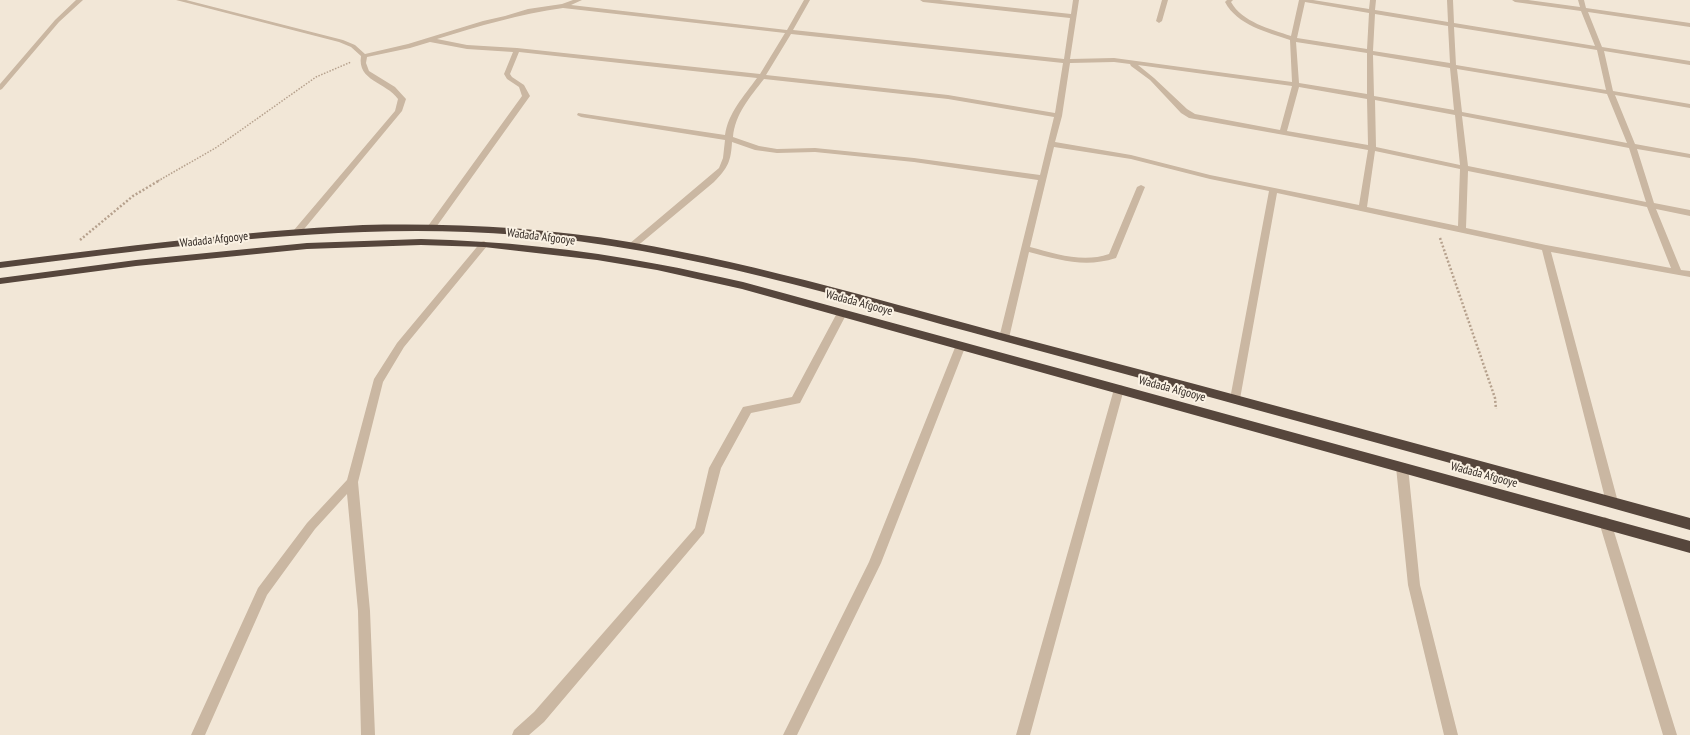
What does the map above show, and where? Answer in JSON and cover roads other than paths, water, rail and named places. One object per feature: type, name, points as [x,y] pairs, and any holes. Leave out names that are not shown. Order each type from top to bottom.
[{"type":"highway","name":"Wadada Afgooye","points":[[0,265],[158,245],[297,232],[362,228],[431,228],[572,237],[632,246],[762,272],[1236,399],[1690,524]]},
{"type":"highway","name":"Wadada Afgooye","points":[[0,281],[136,263],[307,246],[421,242],[484,244],[597,257],[657,267],[743,286],[1605,522],[1690,547]]},
{"type":"street","points":[[0,88],[57,21],[80,0]]},
{"type":"street","points":[[179,0],[341,41],[353,46],[364,56]]},
{"type":"street","points":[[364,56],[431,40],[485,22],[506,18],[528,11],[563,6],[578,0]]},
{"type":"street","points":[[632,246],[711,180],[722,169],[727,158],[730,126],[734,115],[762,76],[790,32],[807,0]]},
{"type":"street","points":[[923,0],[1073,16]]},
{"type":"street","points":[[1004,338],[1058,116],[1076,0]]},
{"type":"street","points":[[1159,21],[1165,0]]},
{"type":"street","points":[[1230,0],[1228,2],[1229,6],[1243,19],[1293,39],[1690,106]]},
{"type":"street","points":[[1283,132],[1296,85],[1293,39],[1302,0],[1372,10],[1600,50],[1690,63]]},
{"type":"street","points":[[1362,209],[1372,148],[1370,51],[1373,0]]},
{"type":"street","points":[[1450,0],[1453,65],[1464,168],[1462,230]]},
{"type":"street","points":[[1515,0],[1690,25]]},
{"type":"street","points":[[1581,0],[1600,50],[1610,93],[1632,146],[1651,206],[1677,271]]},
{"type":"street","points":[[563,6],[1066,61],[1099,60],[1128,62],[1256,78],[1371,97],[1690,156]]},
{"type":"street","points":[[431,40],[467,47],[517,50],[948,97],[1058,116]]},
{"type":"street","points":[[431,228],[526,96],[522,86],[509,78],[507,74],[517,50]]},
{"type":"street","points":[[297,232],[398,110],[400,105],[402,99],[396,90],[365,71],[362,63],[364,56]]},
{"type":"street","points":[[1128,62],[1152,78],[1184,111],[1192,116],[1372,148],[1690,213]]},
{"type":"street","points":[[581,115],[729,138],[758,148],[777,151],[816,150],[914,160],[1042,178]]},
{"type":"street","points":[[1051,144],[1131,157],[1210,177],[1434,223],[1546,248],[1690,274]]},
{"type":"street","points":[[1026,248],[1085,261],[1102,261],[1113,256],[1141,187]]},
{"type":"street","points":[[1236,399],[1273,190]]},
{"type":"street","points":[[368,735],[364,611],[352,482],[378,382],[400,345],[484,244]]},
{"type":"street","points":[[1546,248],[1612,502]]},
{"type":"street","points":[[519,735],[539,717],[700,530],[715,468],[747,410],[796,400],[842,313]]},
{"type":"street","points":[[790,735],[875,564],[961,345]]},
{"type":"street","points":[[1022,735],[1119,389]]},
{"type":"street","points":[[1402,467],[1414,585],[1451,735]]},
{"type":"street","points":[[198,735],[262,592],[311,526],[352,482]]},
{"type":"street","points":[[1605,522],[1670,735]]}]
